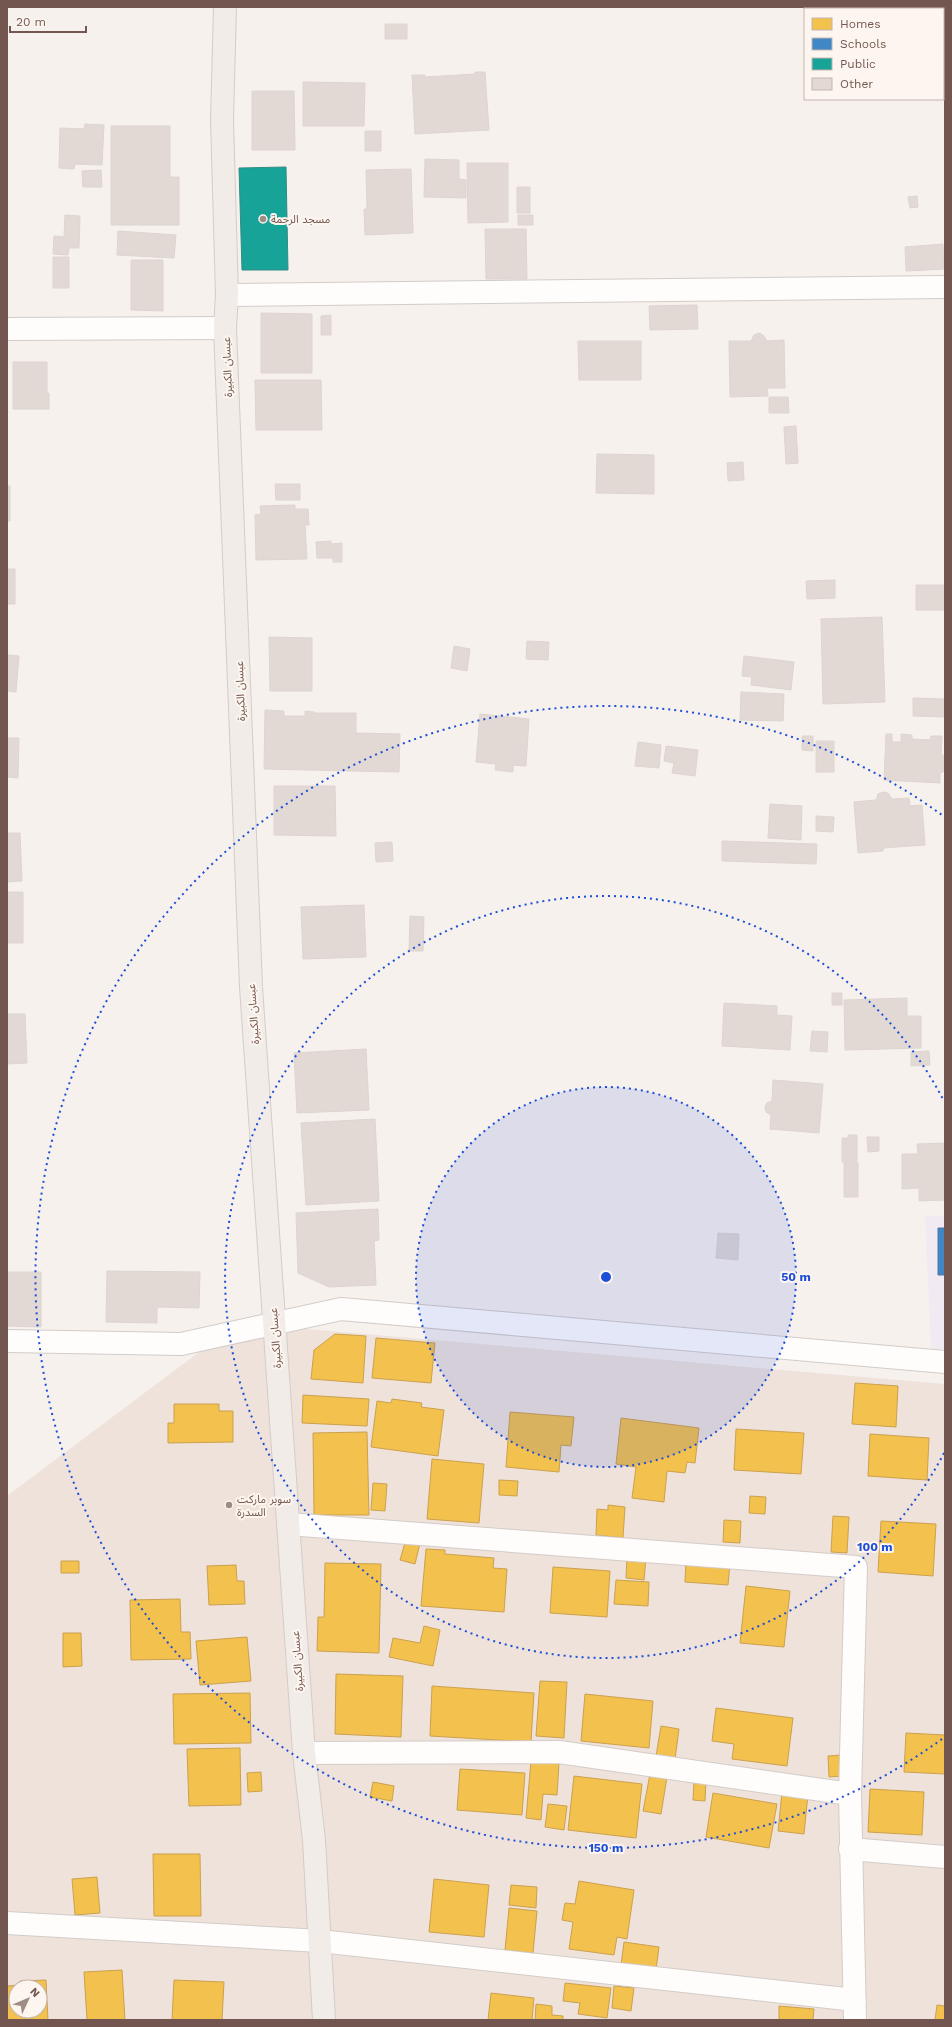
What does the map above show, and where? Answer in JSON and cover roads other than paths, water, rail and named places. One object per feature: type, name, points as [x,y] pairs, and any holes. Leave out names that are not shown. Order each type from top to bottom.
[{"type":"main road","name":"عبسان الكبيرة","points":[[225,7],[222,120],[226,295],[225,328],[251,987],[304,1753],[314,1840],[324,2020]]},
{"type":"street","points":[[226,295],[945,287]]},
{"type":"street","points":[[7,329],[225,328]]},
{"type":"street","points":[[7,1341],[181,1344],[341,1309],[945,1362]]},
{"type":"street","points":[[7,1923],[320,1941],[855,2010],[850,1849],[850,1794],[856,1568],[288,1524]]},
{"type":"street","points":[[304,1753],[559,1752],[850,1794]]},
{"type":"street","points":[[850,1849],[945,1857]]},
{"type":"place","name":"مسجد الرحمة","points":[[263,219]]},
{"type":"place","name":"سوبر ماركت السدرة","points":[[229,1505]]}]
